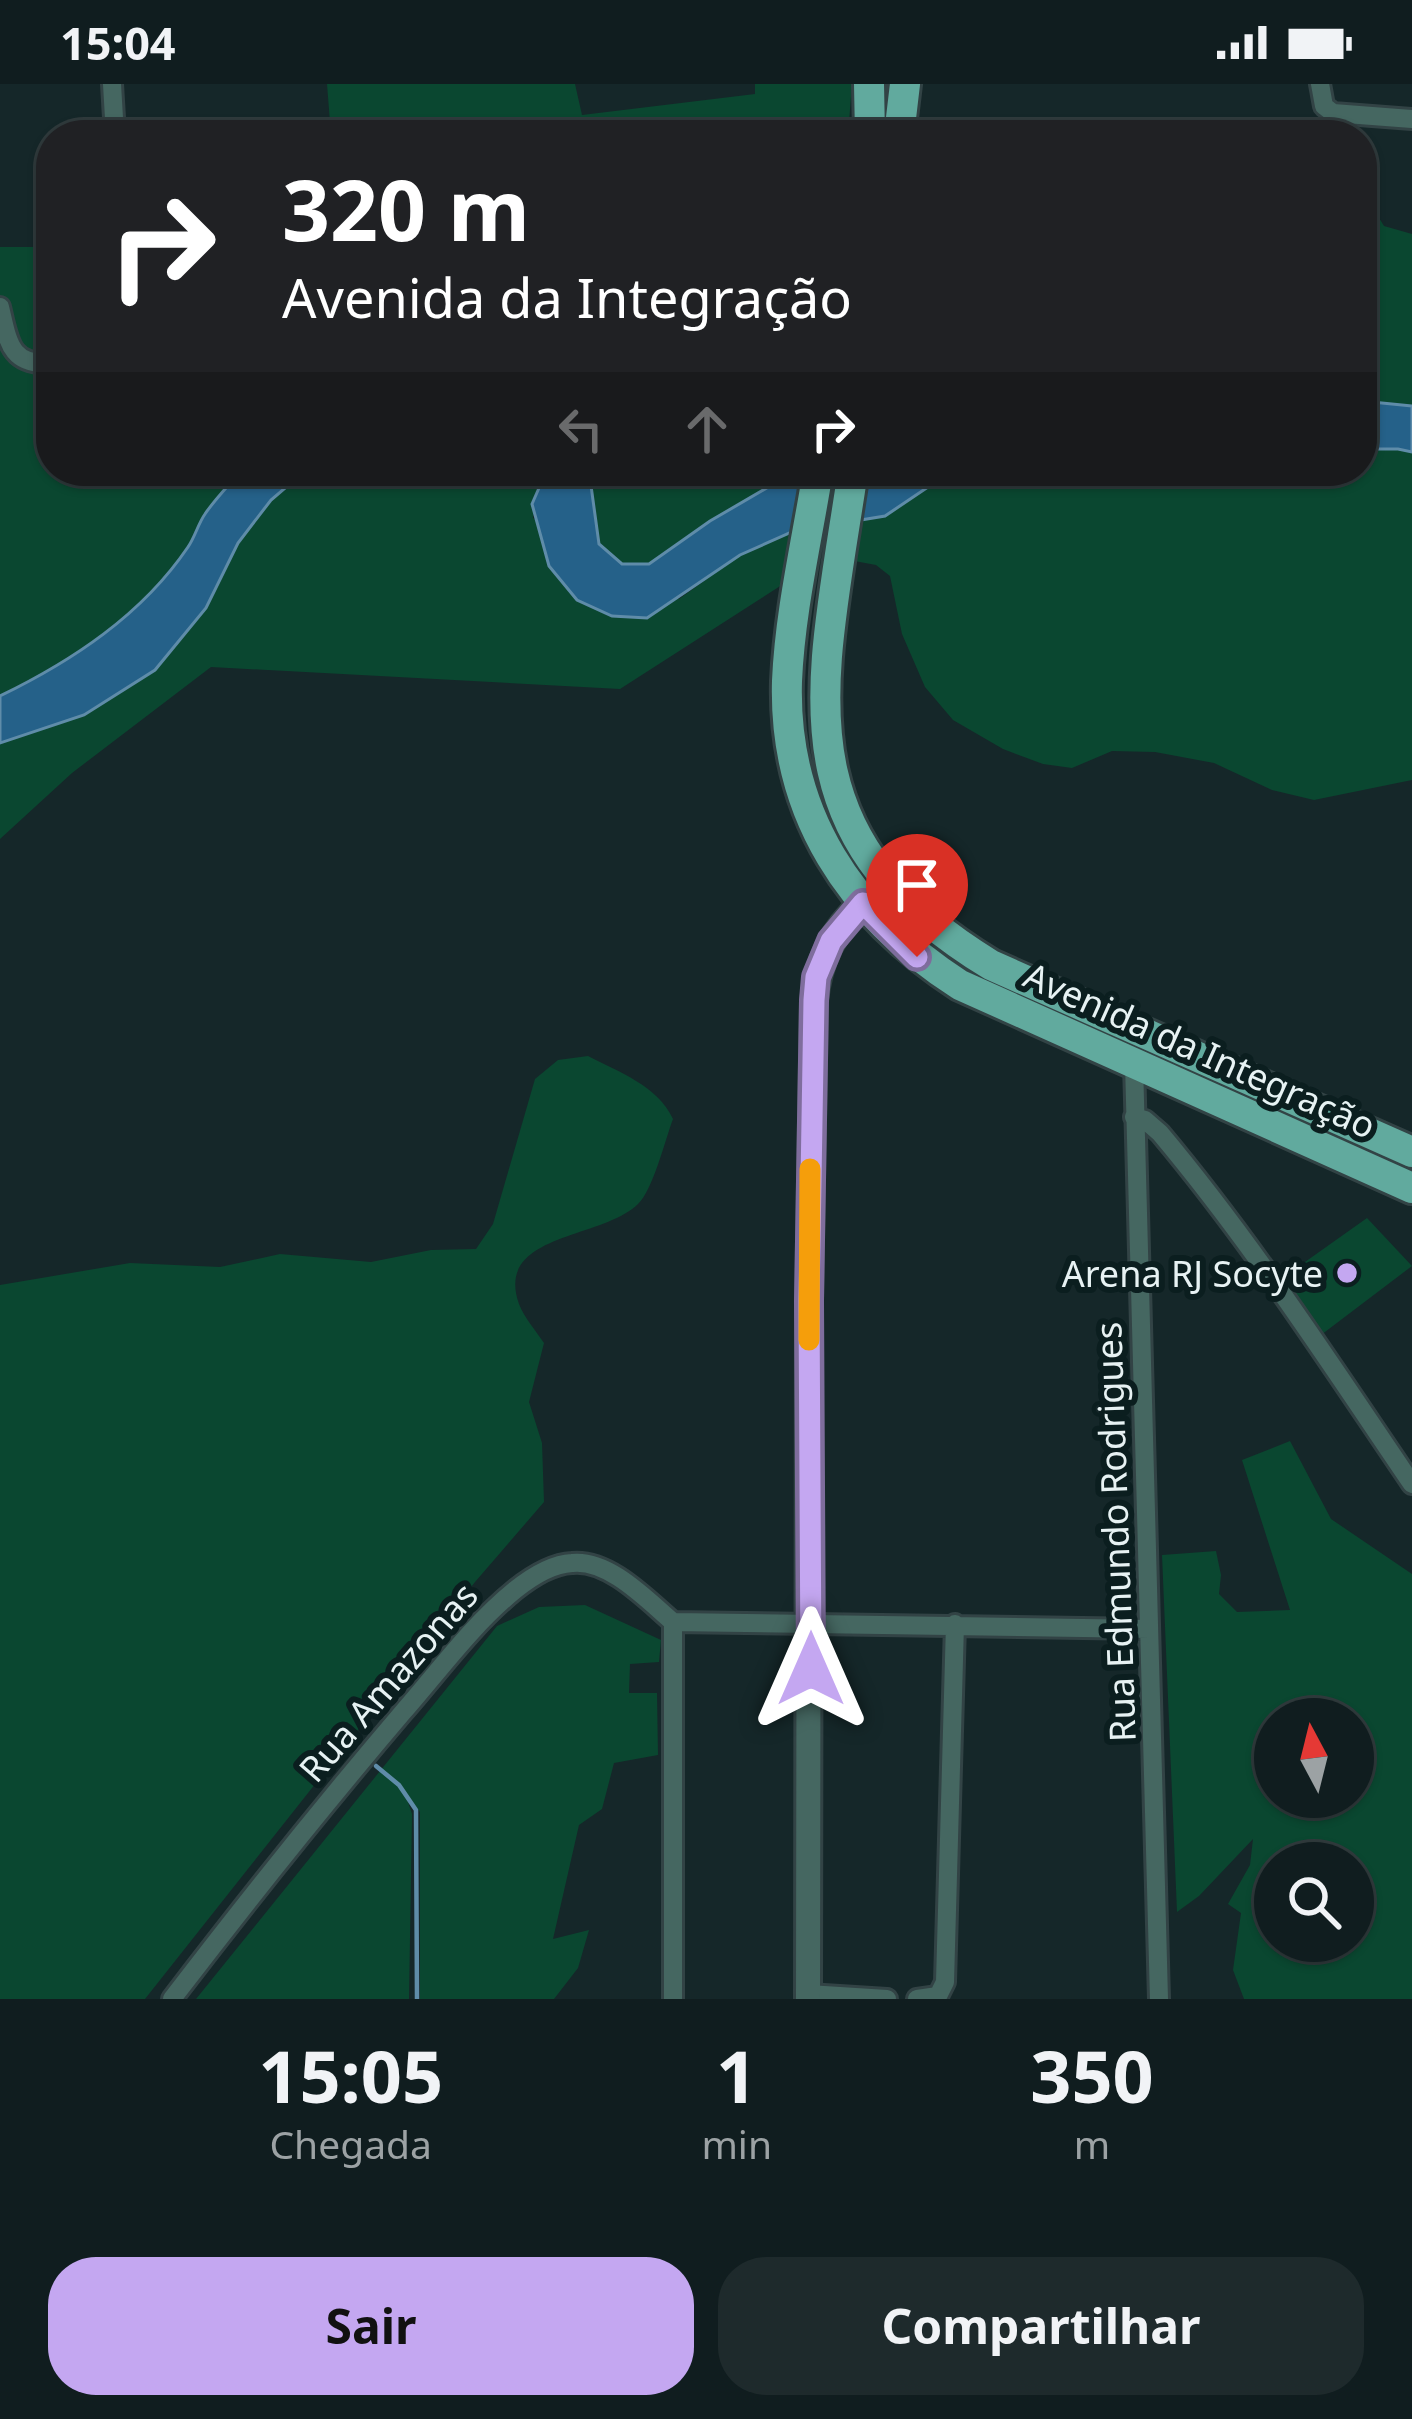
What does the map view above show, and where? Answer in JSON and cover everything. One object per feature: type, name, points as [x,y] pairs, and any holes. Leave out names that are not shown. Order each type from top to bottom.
[{"type":"main road","points":[[869,84],[870,120]]},
{"type":"main road","points":[[901,120],[905,84]]},
{"type":"main road","name":"Avenida da Integração","points":[[816,486],[788,680],[793,760],[817,832],[883,926],[960,985],[1082,1022],[1412,1152]]},
{"type":"main road","name":"Avenida da Integração","points":[[851,486],[825,709],[831,771],[852,829],[890,886],[940,934],[1082,1022],[1134,1063],[1412,1188]]},
{"type":"street","points":[[112,84],[114,120]]},
{"type":"street","points":[[1320,84],[1324,106],[1346,116],[1412,119]]},
{"type":"street","points":[[0,307],[9,345],[16,354],[36,363]]},
{"type":"street","points":[[863,903],[831,941],[816,977],[814,1000],[808,1996],[887,1999]]},
{"type":"street","name":"Rua Edmundo Rodrigues","points":[[1134,1063],[1159,1999]]},
{"type":"street","points":[[1134,1118],[1145,1120],[1160,1133],[1240,1231],[1412,1484]]},
{"type":"street","name":"Rua Amazonas","points":[[172,1999],[323,1805],[479,1624],[520,1586],[555,1567],[579,1562],[622,1581],[674,1622]]},
{"type":"street","points":[[673,1999],[674,1622],[1149,1629]]},
{"type":"street","points":[[917,1999],[930,1999],[942,1990],[946,1964],[955,1624]]},
{"type":"green space","points":[[327,84],[575,84],[582,115],[755,94],[755,84],[852,84],[849,120],[330,120]]},
{"type":"green space","points":[[1377,215],[1384,226],[1412,234],[1412,406],[1377,402]]},
{"type":"green space","points":[[0,247],[36,247],[36,486],[228,486],[170,571],[127,615],[53,668],[0,696]]},
{"type":"green space","points":[[1377,449],[1412,452],[1412,780],[1314,800],[1272,790],[1214,763],[1155,752],[1112,751],[1072,768],[1043,764],[1003,749],[953,720],[925,687],[902,634],[890,576],[876,565],[849,560],[857,520],[885,516],[930,486],[1377,486]]},
{"type":"green space","points":[[287,486],[538,486],[533,518],[679,599],[740,555],[794,531],[788,581],[620,689],[211,667],[72,773],[0,839],[0,743],[84,715],[206,608],[238,543]]},
{"type":"green space","points":[[591,486],[770,486],[649,564],[622,564],[599,544]]},
{"type":"green space","points":[[588,1056],[648,1089],[673,1119],[654,1176],[638,1204],[621,1216],[536,1251],[522,1263],[515,1281],[521,1309],[544,1343],[529,1402],[542,1443],[544,1502],[475,1582],[145,1999],[0,1999],[0,1285],[130,1263],[220,1267],[280,1254],[371,1262],[431,1250],[476,1249],[493,1224],[535,1079],[558,1060]]},
{"type":"green space","name":"Arena RJ Socyte","points":[[1367,1218],[1412,1266],[1321,1335],[1281,1279]]},
{"type":"green space","points":[[1290,1441],[1331,1519],[1412,1574],[1412,1999],[1244,1999],[1233,1970],[1241,1913],[1228,1904],[1250,1865],[1253,1839],[1199,1896],[1177,1912],[1162,1555],[1216,1551],[1219,1594],[1237,1612],[1290,1610],[1242,1460]]},
{"type":"green space","points":[[585,1605],[661,1640],[659,1662],[630,1664],[629,1693],[657,1693],[658,1755],[614,1763],[602,1809],[579,1825],[553,1939],[589,1930],[578,1968],[554,1999],[420,1999],[420,1812],[404,1790],[412,1814],[409,1999],[196,1999],[497,1626],[539,1607]]},
{"type":"water","points":[[1377,402],[1412,406],[1412,452],[1377,449]]},
{"type":"water","points":[[228,486],[287,486],[238,543],[206,608],[155,670],[84,715],[0,743],[0,696],[53,668],[127,615],[170,571]]},
{"type":"water","points":[[591,486],[599,544],[622,564],[649,564],[770,486],[930,486],[885,516],[794,531],[740,555],[647,618],[612,616],[577,600],[549,566],[532,504],[539,488]]},
{"type":"waterway","points":[[376,1766],[399,1785],[416,1810],[417,1999]]},
{"type":"slow traffic","points":[[809,1340],[810,1169]]},
{"type":"place","name":"Arena RJ Socyte","points":[[1347,1273]]},
{"type":"route","points":[[811,1669],[809,1301],[816,977],[840,926],[863,903],[917,957]]}]
